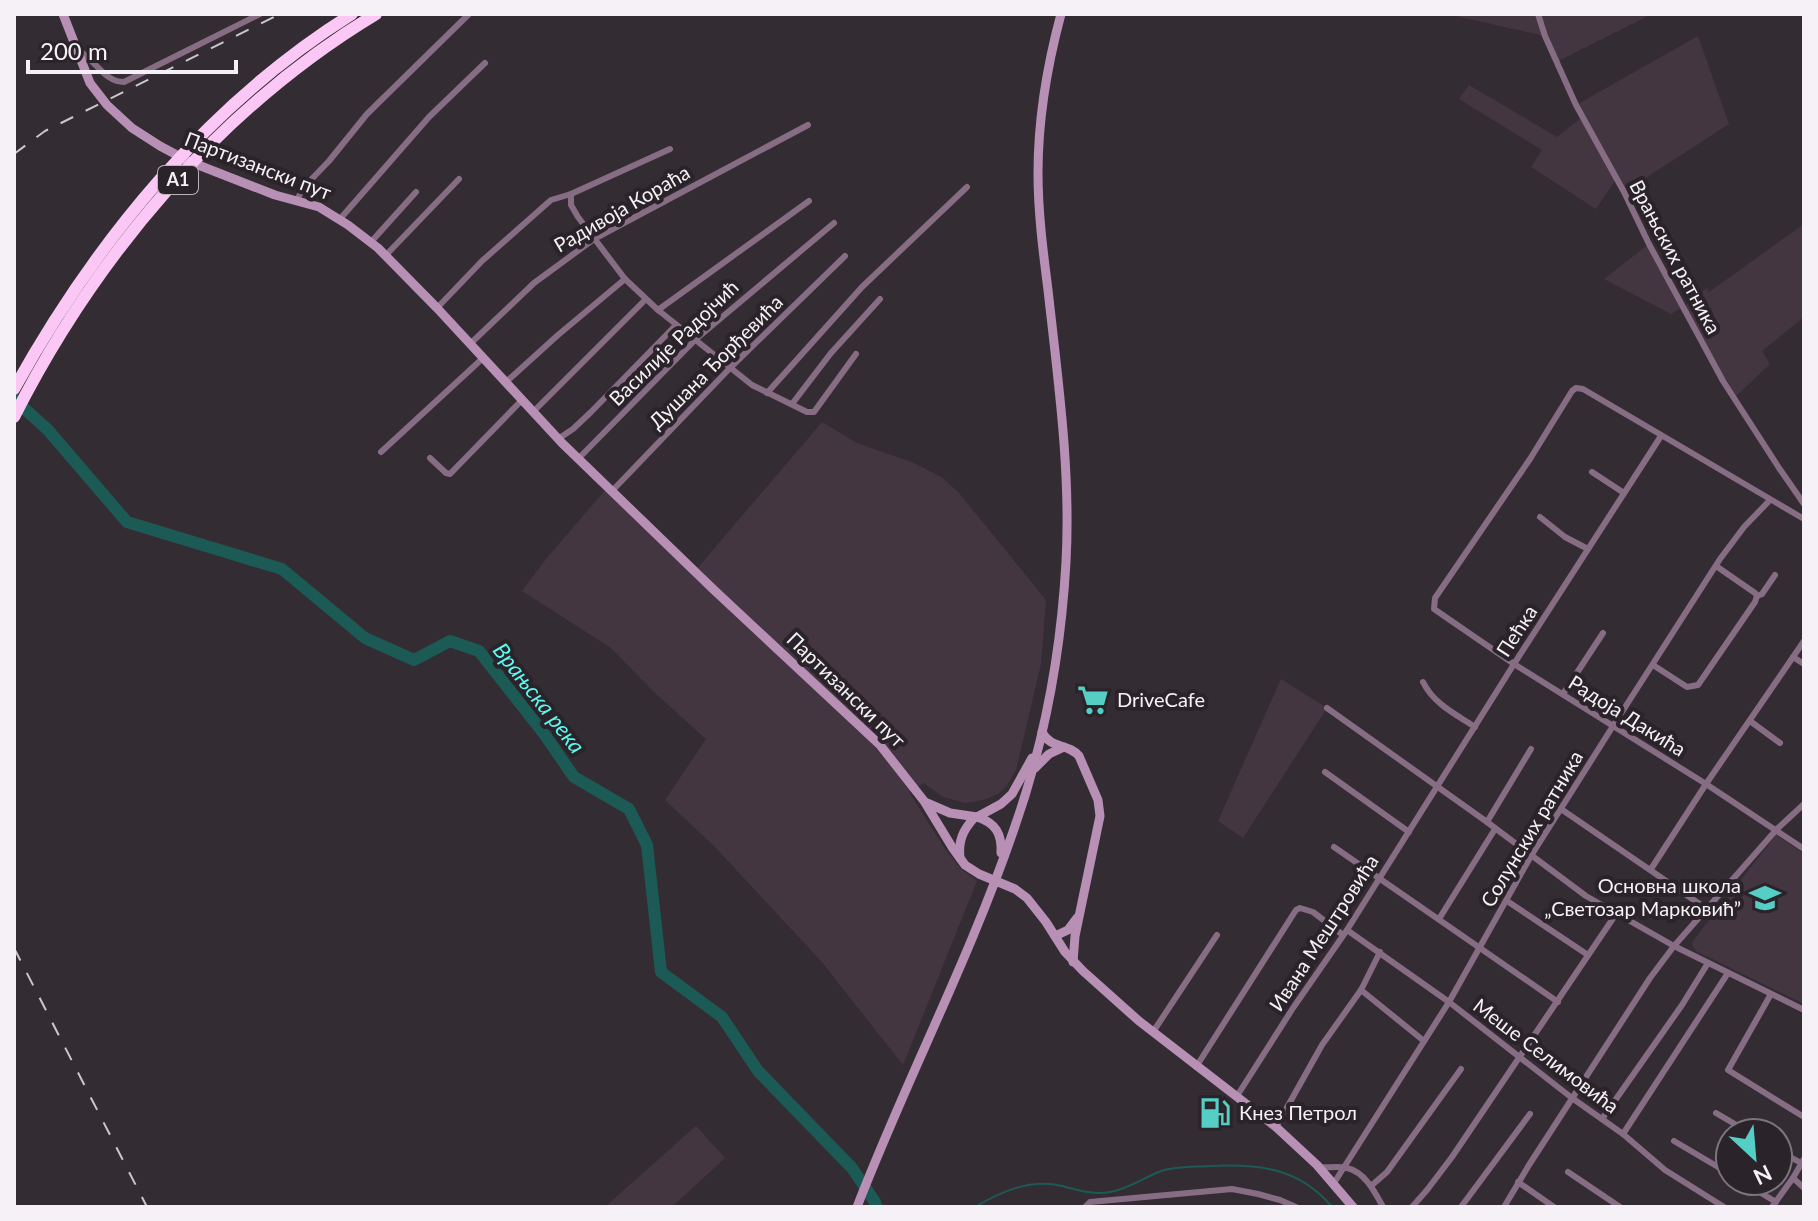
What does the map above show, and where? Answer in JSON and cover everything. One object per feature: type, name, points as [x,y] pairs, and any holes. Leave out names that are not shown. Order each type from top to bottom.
[{"type":"highway","name":"A1","points":[[14,416],[19,389],[63,306],[165,173],[240,99],[307,44],[352,14]]},
{"type":"highway","name":"A1","points":[[19,389],[46,357],[88,292],[159,200],[207,148],[270,89],[376,14]]},
{"type":"main road","name":"Партизански пут","points":[[63,14],[94,90],[132,128],[188,161],[275,195],[319,207],[340,219],[386,255],[578,459],[869,733],[896,763],[968,867],[1027,898],[1073,962],[1196,1067],[1276,1127],[1319,1167],[1353,1207]]},
{"type":"main road","points":[[857,1207],[979,922],[1014,831],[1042,732],[1058,643],[1066,556],[1066,480],[1038,175],[1040,115],[1061,14]]},
{"type":"main road","points":[[1042,732],[1045,739],[1073,749],[1079,756],[1100,810],[1098,834],[1073,945],[1073,962]]},
{"type":"main road","points":[[1032,771],[1049,754],[1064,747]]},
{"type":"main road","points":[[960,858],[961,836],[976,818],[1012,794],[1037,753]]},
{"type":"main road","points":[[924,801],[940,810],[991,822],[1002,845],[1001,863]]},
{"type":"main road","points":[[1055,936],[1072,927],[1079,916]]},
{"type":"street","points":[[76,49],[108,77],[124,82],[260,14]]},
{"type":"street","points":[[297,200],[303,188],[367,114],[469,14]]},
{"type":"street","name":"Врањских ратника","points":[[1538,14],[1576,105],[1713,363],[1733,399],[1804,504]]},
{"type":"street","points":[[340,219],[429,117],[485,63]]},
{"type":"street","name":"Радивоја Кораћа","points":[[470,344],[534,283],[594,239],[808,125]]},
{"type":"street","points":[[437,308],[482,261],[551,200],[670,149]]},
{"type":"street","points":[[386,255],[459,179]]},
{"type":"street","points":[[767,393],[862,287],[967,187]]},
{"type":"street","points":[[371,242],[416,192]]},
{"type":"street","points":[[571,194],[571,205],[625,279],[658,310],[752,385],[807,412],[814,412],[856,354]]},
{"type":"street","points":[[658,310],[809,201]]},
{"type":"street","name":"Василије Радојчић","points":[[578,459],[696,339],[834,223]]},
{"type":"street","name":"Душана Ђорђевића","points":[[612,491],[730,368],[845,256]]},
{"type":"street","points":[[506,382],[625,279]]},
{"type":"street","points":[[533,412],[646,299]]},
{"type":"street","points":[[792,404],[831,353],[880,299]]},
{"type":"street","points":[[558,439],[591,412],[676,325]]},
{"type":"street","points":[[381,452],[483,358]]},
{"type":"street","name":"Радоја Дакића","points":[[1661,436],[1583,389],[1572,391],[1495,513],[1435,598],[1434,609],[1514,664],[1804,849]]},
{"type":"street","points":[[430,458],[450,474],[522,400]]},
{"type":"street","points":[[1661,436],[1802,516]]},
{"type":"street","name":"Пећка","points":[[1437,786],[1661,436]]},
{"type":"street","points":[[1592,472],[1624,493]]},
{"type":"street","name":"Солунских ратника","points":[[1334,1183],[1449,1002],[1531,856],[1613,726],[1716,566],[1744,527],[1770,500]]},
{"type":"street","points":[[1540,517],[1565,537],[1588,549]]},
{"type":"street","points":[[1716,566],[1757,596]]},
{"type":"street","points":[[1653,665],[1687,687],[1698,685],[1757,596],[1762,594],[1775,575]]},
{"type":"street","points":[[1563,694],[1603,633]]},
{"type":"street","points":[[1651,869],[1804,641]]},
{"type":"street","points":[[1793,657],[1804,664]]},
{"type":"street","points":[[1423,682],[1436,701],[1475,727]]},
{"type":"street","points":[[1327,708],[1586,896],[1674,946],[1804,1010]]},
{"type":"street","points":[[1750,721],[1780,743]]},
{"type":"street","points":[[1487,822],[1531,749]]},
{"type":"street","points":[[1325,772],[1409,832]]},
{"type":"street","name":"Ивана Мештровића","points":[[1237,1096],[1437,786]]},
{"type":"street","points":[[1504,1207],[1650,978],[1674,946],[1777,829],[1804,804]]},
{"type":"street","points":[[1561,809],[1707,909]]},
{"type":"street","points":[[1439,919],[1495,829]]},
{"type":"street","points":[[1334,847],[1558,1002]]},
{"type":"street","points":[[1507,901],[1588,955]]},
{"type":"street","name":"Меше Селимовића","points":[[1196,1067],[1300,908],[1313,912],[1380,952],[1623,1134],[1673,1176],[1724,1207]]},
{"type":"street","points":[[1412,1207],[1452,1157],[1616,914]]},
{"type":"street","points":[[1153,1032],[1217,935]]},
{"type":"street","points":[[1276,1127],[1322,1045],[1361,990],[1380,952]]},
{"type":"street","points":[[1602,1119],[1708,963]]},
{"type":"street","points":[[1623,1134],[1728,973]]},
{"type":"street","points":[[1361,990],[1424,1041]]},
{"type":"street","points":[[1771,994],[1728,1070],[1804,1117]]},
{"type":"street","points":[[1371,1186],[1387,1172],[1461,1069]]},
{"type":"street","points":[[1716,1113],[1723,1117]]},
{"type":"street","points":[[1461,1207],[1530,1114]]},
{"type":"street","points":[[1674,1141],[1714,1165]]},
{"type":"street","points":[[1319,1167],[1344,1167],[1357,1172],[1371,1186],[1383,1207]]},
{"type":"street","points":[[1568,1172],[1620,1207]]},
{"type":"street","points":[[1518,1182],[1554,1207]]},
{"type":"street","points":[[1088,1205],[1232,1189],[1280,1200],[1296,1207]]},
{"type":"street","points":[[1265,1196],[1273,1207]]},
{"type":"street","points":[[1142,1207],[1144,1197]]},
{"type":"shaded area","points":[[1447,14],[1652,14],[1556,62],[1545,36]]},
{"type":"shaded area","points":[[1698,36],[1729,124],[1624,192],[1616,179],[1596,209],[1531,167],[1542,150],[1459,99],[1469,85],[1557,137],[1582,117],[1576,105]]},
{"type":"shaded area","points":[[1804,224],[1804,317],[1762,351],[1770,364],[1733,399],[1683,307],[1671,314],[1604,279],[1649,244],[1684,307],[1707,288],[1709,292]]},
{"type":"shaded area","points":[[822,422],[857,443],[914,463],[943,478],[959,493],[1046,600],[1041,664],[1016,770],[1006,787],[984,800],[965,803],[943,797],[924,783],[909,792],[943,846],[960,868],[977,881],[903,1065],[821,961],[715,847],[665,800],[706,739],[611,648],[522,591],[608,487],[695,571]]},
{"type":"shaded area","points":[[1281,679],[1327,708],[1243,838],[1218,821]]},
{"type":"shaded area","name":"Основна школа „Светозар Марковић”","points":[[1776,835],[1804,854],[1804,1004],[1696,951],[1692,946]]},
{"type":"shaded area","points":[[696,1126],[725,1158],[672,1207],[605,1207]]},
{"type":"waterway","name":"Врањска река","points":[[14,399],[48,430],[127,522],[282,569],[365,638],[414,660],[450,641],[479,651],[574,777],[629,809],[647,845],[661,972],[722,1017],[758,1071],[852,1168],[875,1202],[875,1207]]},
{"type":"waterway","points":[[975,1207],[1027,1185],[1050,1184],[1103,1193],[1117,1191],[1167,1169],[1228,1166],[1261,1168],[1292,1176],[1306,1183],[1332,1207]]},
{"type":"waterway","points":[[875,1202],[886,1207]]},
{"type":"railway","points":[[14,154],[45,131],[280,14]]},
{"type":"railway","points":[[14,948],[147,1207]]},
{"type":"place","name":"DriveCafe","points":[[1093,700]]},
{"type":"place","name":"Основна школа „Светозар Марковић”","points":[[1765,898]]},
{"type":"place","name":"Кнез Петрол","points":[[1215,1113]]}]
